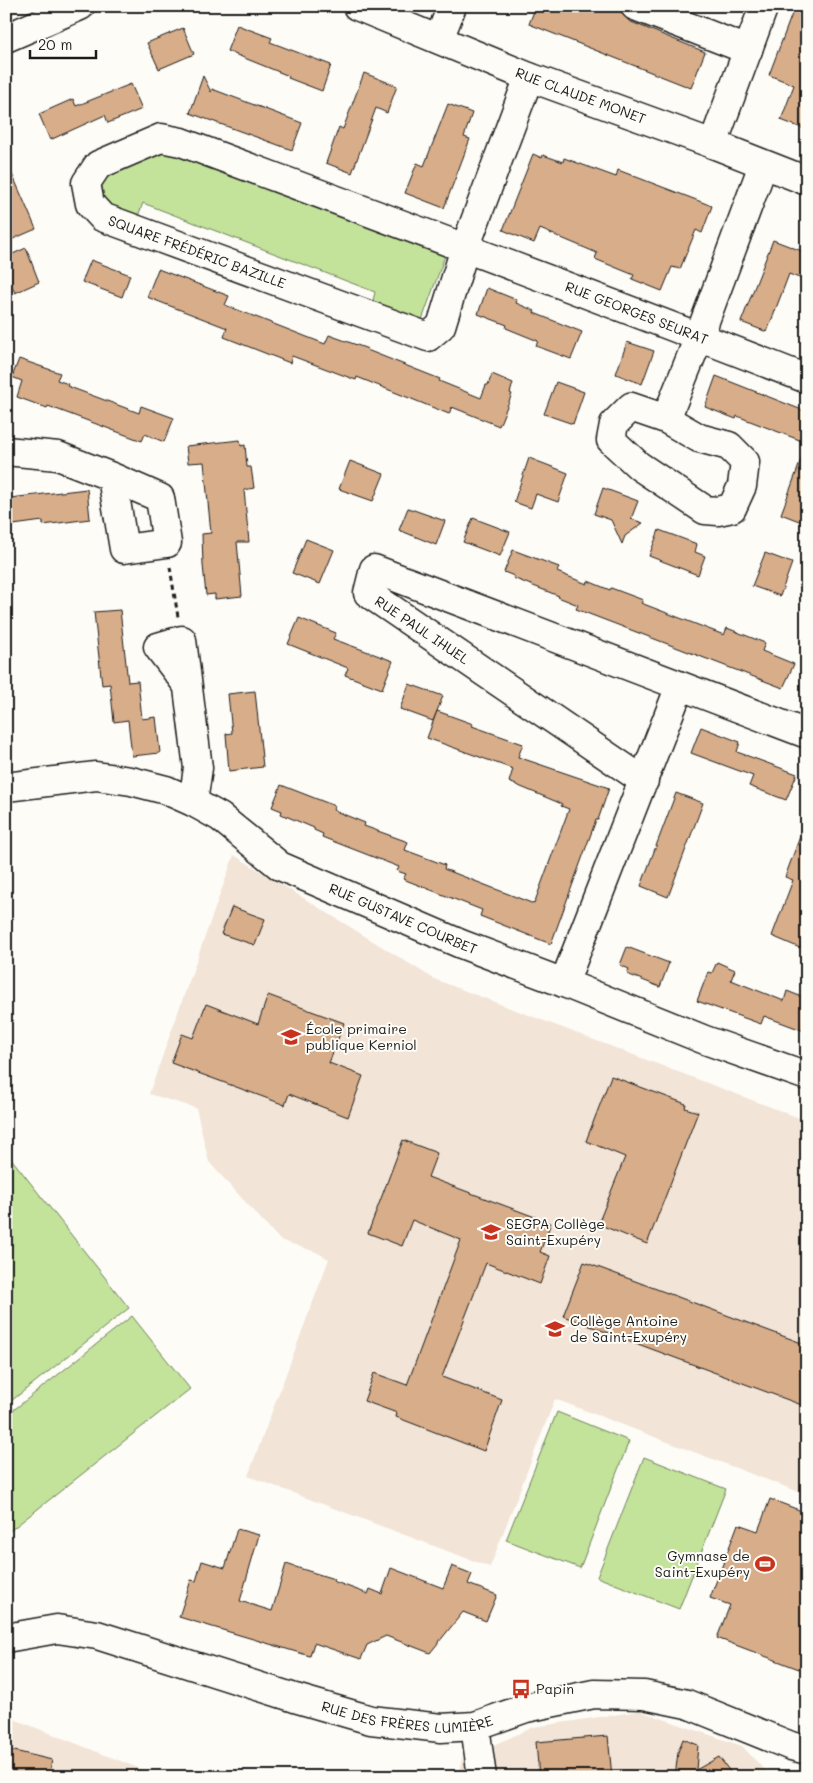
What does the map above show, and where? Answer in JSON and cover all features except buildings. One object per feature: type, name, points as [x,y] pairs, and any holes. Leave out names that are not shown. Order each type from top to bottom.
[{"type":"street","points":[[6,38],[80,6]]},
{"type":"street","name":"RUE CLAUDE MONET","points":[[357,6],[529,77],[713,144],[807,181]]},
{"type":"street","points":[[439,39],[452,6]]},
{"type":"street","points":[[635,6],[748,50]]},
{"type":"street","points":[[713,144],[764,6]]},
{"type":"street","points":[[465,248],[529,77]]},
{"type":"street","name":"SQUARE FRÉDÉRIC BAZILLE","points":[[161,138],[181,142],[465,248],[441,326],[428,337],[102,216],[90,204],[86,183],[98,165],[161,138]]},
{"type":"street","points":[[666,419],[699,337],[763,165]]},
{"type":"street","name":"RUE GEORGES SEURAT","points":[[465,248],[807,379]]},
{"type":"street","points":[[631,407],[666,419],[699,438],[729,446],[745,462],[742,486],[732,508],[718,512],[705,510],[639,466],[611,440],[614,424],[631,407]]},
{"type":"street","points":[[6,451],[58,456],[112,477],[160,498],[167,543],[124,549],[112,477]]},
{"type":"street","name":"RUE PAUL IHUEL","points":[[644,781],[368,593],[374,569],[807,734]]},
{"type":"street","points":[[182,640],[198,768],[193,802]]},
{"type":"street","points":[[564,983],[680,686]]},
{"type":"street","name":"RUE GUSTAVE COURBET","points":[[6,787],[96,776],[140,783],[166,790],[220,817],[280,866],[460,944],[564,983],[705,1040],[807,1076]]},
{"type":"street","name":"RUE DES FRÈRES LUMIÈRE","points":[[6,1638],[57,1629],[96,1635],[371,1720],[441,1728],[475,1726],[526,1708],[594,1694],[644,1695],[686,1704],[791,1746],[807,1750]]},
{"type":"street","points":[[475,1726],[482,1777]]},
{"type":"path","points":[[167,543],[182,640]]},
{"type":"shaded area","name":"Collège Antoine de Saint-Exupéry","points":[[234,855],[434,979],[807,1121],[807,1495],[555,1399],[490,1567],[248,1476],[329,1259],[316,1252],[280,1240],[209,1162],[196,1108],[149,1094]]},
{"type":"shaded area","points":[[640,1711],[742,1746],[771,1777],[458,1777],[462,1759],[534,1727]]},
{"type":"shaded area","points":[[6,1716],[161,1777],[6,1777]]},
{"type":"green space","points":[[159,145],[447,250],[422,320],[410,322],[371,309],[375,292],[143,203],[136,221],[101,206],[94,188],[101,172]]},
{"type":"green space","points":[[6,1152],[129,1308],[6,1405]]},
{"type":"green space","points":[[132,1316],[190,1389],[6,1534],[6,1416]]},
{"type":"green space","points":[[557,1412],[629,1441],[580,1568],[506,1540]]},
{"type":"green space","points":[[644,1457],[726,1489],[679,1609],[597,1577]]},
{"type":"place","name":"École primaire publique Kerniol","points":[[291,1037]]},
{"type":"place","name":"SEGPA Collège Saint-Exupéry","points":[[491,1232]]},
{"type":"place","name":"Collège Antoine de Saint-Exupéry","points":[[555,1329]]},
{"type":"place","name":"Gymnase de Saint-Exupéry","points":[[765,1564]]},
{"type":"place","name":"Papin","points":[[521,1689]]}]
